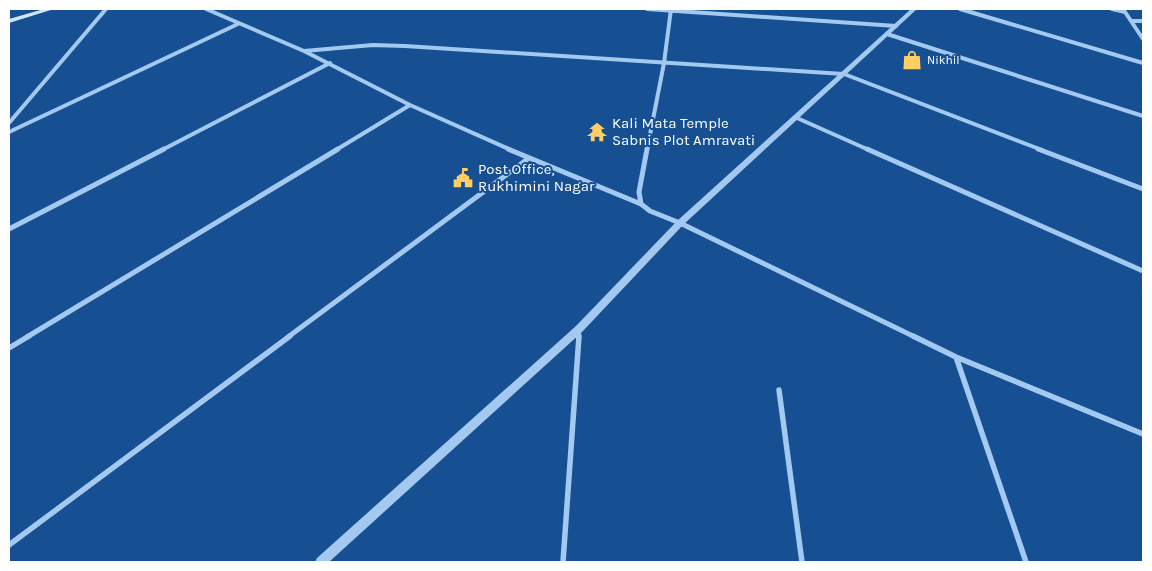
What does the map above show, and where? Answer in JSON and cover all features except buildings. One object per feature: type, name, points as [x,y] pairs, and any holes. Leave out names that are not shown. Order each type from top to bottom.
[{"type":"main road","points":[[9,21],[51,9]]},
{"type":"street","points":[[9,123],[106,9]]},
{"type":"street","points":[[206,9],[330,63],[410,105],[529,158],[641,204],[650,211],[956,357],[1143,434]]},
{"type":"street","points":[[647,9],[671,9],[896,26]]},
{"type":"street","points":[[641,204],[639,192],[664,63],[671,9]]},
{"type":"street","points":[[320,562],[327,559],[579,329],[680,224],[914,9]]},
{"type":"street","points":[[960,9],[1143,63]]},
{"type":"street","points":[[1112,9],[1124,11],[1143,39]]},
{"type":"street","points":[[1131,20],[1143,21]]},
{"type":"street","points":[[9,132],[238,24]]},
{"type":"street","points":[[887,34],[1143,116]]},
{"type":"street","points":[[304,51],[373,45],[405,46],[844,74],[1143,189]]},
{"type":"street","points":[[9,229],[330,63]]},
{"type":"street","points":[[9,348],[410,105]]},
{"type":"street","points":[[797,118],[1143,271]]},
{"type":"street","points":[[9,545],[529,158]]},
{"type":"street","points":[[563,562],[579,329]]},
{"type":"street","points":[[956,357],[1026,562]]},
{"type":"street","points":[[779,390],[802,562]]},
{"type":"place","name":"Nikhil","points":[[912,60]]},
{"type":"place","name":"Kali Mata Temple Sabnis Plot Amravati","points":[[597,132]]},
{"type":"place","name":"Post Office, Rukhimini Nagar","points":[[463,178]]}]
